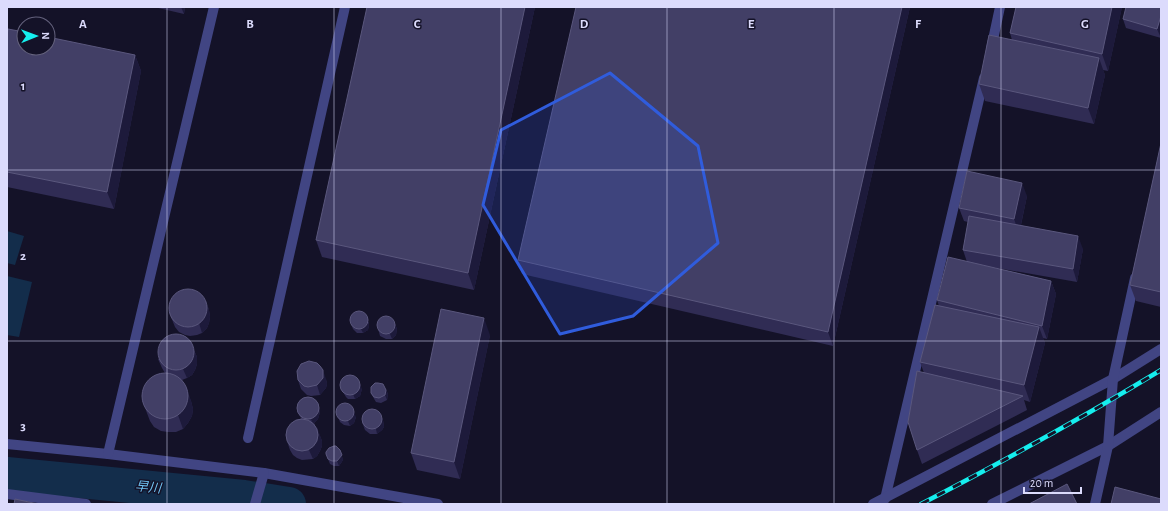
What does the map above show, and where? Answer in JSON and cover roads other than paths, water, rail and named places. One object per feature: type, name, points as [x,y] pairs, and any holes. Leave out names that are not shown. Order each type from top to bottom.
[{"type":"street","points":[[108,454],[214,7]]},
{"type":"street","points":[[248,438],[345,7]]},
{"type":"street","points":[[885,499],[1000,7]]},
{"type":"street","points":[[1095,504],[1108,446],[1113,380],[1136,271]]},
{"type":"street","points":[[873,504],[1113,380],[1161,349]]},
{"type":"street","points":[[992,504],[1108,446],[1161,412]]},
{"type":"street","points":[[7,444],[108,454],[264,473],[438,504]]},
{"type":"street","points":[[256,504],[264,473]]},
{"type":"street","points":[[7,494],[86,504]]},
{"type":"water","points":[[7,231],[24,236],[15,265],[7,263]]},
{"type":"water","points":[[7,276],[32,282],[19,337],[7,335]]},
{"type":"waterway","name":"早川","points":[[7,474],[244,497],[289,504]]},
{"type":"railway","points":[[921,504],[1042,439],[1161,370]]}]
